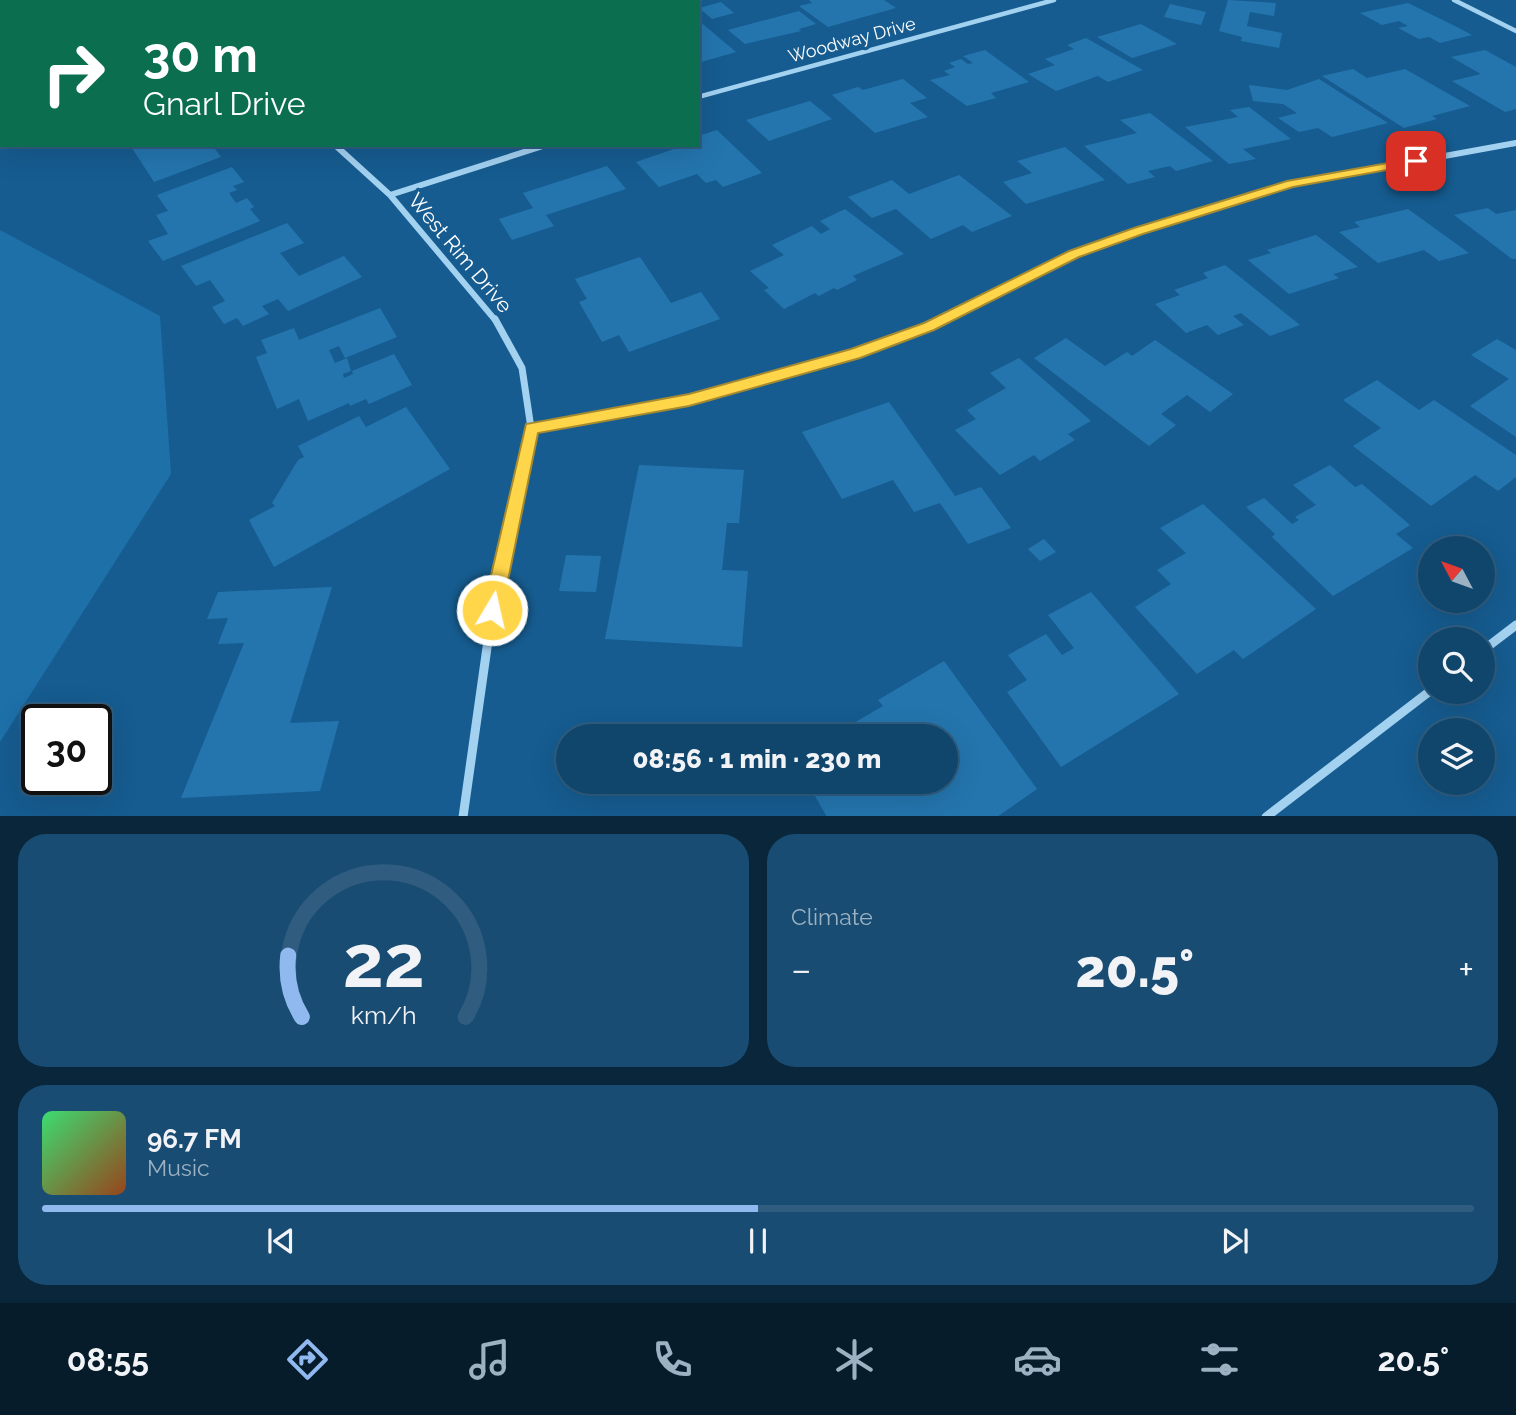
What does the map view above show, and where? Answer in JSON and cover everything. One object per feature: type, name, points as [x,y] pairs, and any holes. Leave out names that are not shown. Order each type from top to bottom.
[{"type":"street","name":"Woodway Drive","points":[[700,96],[1054,0]]},
{"type":"street","points":[[1454,0],[1516,31]]},
{"type":"street","points":[[531,428],[689,400],[854,354],[929,326],[1074,254],[1138,231],[1291,184],[1516,143]]},
{"type":"street","name":"West Rim Drive","points":[[337,147],[390,195],[494,316],[522,368],[531,428],[496,584],[463,816]]},
{"type":"street","points":[[390,195],[540,147]]},
{"type":"street","points":[[1495,641],[1516,625]]},
{"type":"street","points":[[1267,816],[1418,700]]},
{"type":"shaded area","points":[[0,230],[160,316],[171,474],[24,704],[21,704],[21,709],[0,742]]},
{"type":"building","points":[[809,0],[884,0],[896,8],[828,27],[799,6],[812,3]]},
{"type":"building","points":[[1228,0],[1276,3],[1274,16],[1250,12],[1247,26],[1282,33],[1279,48],[1241,41],[1242,37],[1219,31]]},
{"type":"building","points":[[721,2],[734,13],[712,19],[700,8]]},
{"type":"building","points":[[1408,3],[1472,35],[1440,43],[1429,37],[1419,39],[1398,28],[1408,26],[1399,21],[1382,25],[1360,13]]},
{"type":"building","points":[[1170,4],[1206,12],[1201,25],[1164,17]]},
{"type":"building","points":[[799,11],[816,24],[799,29],[801,31],[745,44],[728,30]]},
{"type":"building","points":[[700,22],[736,52],[700,62]]},
{"type":"building","points":[[1141,24],[1177,44],[1132,58],[1097,37]]},
{"type":"building","points":[[1086,38],[1143,70],[1108,82],[1098,76],[1056,91],[1028,74],[1055,65],[1045,59],[1074,49],[1067,45]]},
{"type":"building","points":[[985,50],[1029,82],[991,93],[996,98],[967,106],[930,80],[950,75],[944,71],[955,67],[949,63],[961,59],[968,64],[973,63],[963,56]]},
{"type":"building","points":[[1485,50],[1516,67],[1516,109],[1505,112],[1452,81],[1481,74],[1451,57]]},
{"type":"building","points":[[1353,69],[1367,78],[1405,69],[1470,106],[1432,116],[1437,119],[1404,128],[1322,76]]},
{"type":"building","points":[[903,79],[927,98],[910,103],[928,117],[875,133],[832,95],[858,87],[863,90]]},
{"type":"building","points":[[1319,79],[1388,123],[1332,137],[1318,128],[1299,132],[1278,118],[1297,113],[1283,104],[1253,101],[1249,85],[1287,90]]},
{"type":"building","points":[[810,101],[832,119],[769,141],[746,120]]},
{"type":"building","points":[[1249,107],[1291,139],[1243,149],[1256,159],[1229,164],[1185,127],[1238,117],[1230,110]]},
{"type":"building","points":[[1150,113],[1213,161],[1176,171],[1170,166],[1148,171],[1155,177],[1128,184],[1084,146],[1137,133],[1120,120]]},
{"type":"building","points":[[717,130],[762,173],[723,187],[716,180],[706,183],[697,174],[659,187],[636,162],[674,149],[672,147],[700,147],[700,135]]},
{"type":"building","points":[[131,147],[214,147],[221,157],[154,182]]},
{"type":"building","points":[[1065,147],[1105,180],[1026,204],[1003,182],[1032,173],[1017,161]]},
{"type":"building","points":[[607,166],[626,189],[546,215],[554,226],[512,240],[499,219],[533,208],[523,193]]},
{"type":"building","points":[[232,167],[244,182],[233,186],[237,190],[229,193],[236,203],[247,198],[254,207],[250,209],[260,221],[163,261],[148,241],[168,234],[156,215],[168,211],[157,195]]},
{"type":"building","points":[[959,175],[1012,216],[972,232],[963,225],[931,239],[896,209],[872,218],[848,197],[892,180],[909,194]]},
{"type":"building","points":[[1488,208],[1496,214],[1516,210],[1516,259],[1512,259],[1454,215]]},
{"type":"building","points":[[845,209],[904,254],[853,276],[857,280],[837,290],[834,288],[819,296],[815,293],[784,309],[764,290],[769,288],[750,271],[784,255],[772,245],[812,226],[821,234],[830,229],[820,221]]},
{"type":"building","points":[[1408,209],[1469,253],[1439,261],[1424,250],[1378,263],[1339,232],[1360,227],[1354,222]]},
{"type":"building","points":[[287,223],[304,243],[280,253],[299,276],[344,256],[362,277],[288,311],[278,299],[262,306],[269,314],[243,326],[237,318],[224,324],[212,307],[225,301],[210,280],[196,286],[181,266]]},
{"type":"building","points":[[1316,235],[1358,267],[1333,274],[1339,278],[1289,294],[1248,260],[1271,253],[1267,250]]},
{"type":"building","points":[[640,257],[671,303],[701,292],[720,319],[629,352],[619,335],[602,342],[579,302],[587,299],[575,279]]},
{"type":"building","points":[[1225,265],[1300,325],[1270,336],[1241,313],[1233,316],[1244,325],[1218,335],[1207,325],[1186,333],[1155,304],[1180,295],[1174,290],[1208,278],[1203,273]]},
{"type":"building","points":[[380,308],[397,337],[345,358],[339,346],[329,350],[335,363],[347,358],[351,371],[343,374],[344,378],[353,374],[352,371],[394,354],[412,385],[369,404],[366,399],[350,406],[349,403],[308,421],[299,399],[277,409],[256,357],[267,353],[261,340],[294,328],[299,340]]},
{"type":"building","points":[[1066,338],[1105,366],[1127,352],[1132,356],[1155,340],[1233,394],[1210,412],[1187,395],[1161,414],[1176,425],[1149,446],[1034,358]]},
{"type":"building","points":[[1497,339],[1516,350],[1516,437],[1470,406],[1509,379],[1471,355]]},
{"type":"building","points":[[1019,358],[1091,421],[1068,434],[1075,440],[1040,461],[1034,455],[1000,475],[955,430],[976,419],[967,410],[1006,388],[990,373]]},
{"type":"building","points":[[1377,380],[1419,410],[1434,400],[1516,455],[1516,477],[1498,491],[1475,475],[1431,506],[1353,446],[1381,428],[1343,400]]},
{"type":"building","points":[[889,402],[955,496],[981,487],[1011,528],[968,544],[940,503],[914,512],[893,480],[842,499],[802,432]]},
{"type":"building","points":[[406,407],[450,469],[274,567],[249,520],[275,506],[272,503],[298,460],[304,457],[298,446],[359,416],[366,427]]},
{"type":"building","points":[[639,465],[744,470],[739,523],[727,523],[722,570],[748,571],[742,647],[605,639]]},
{"type":"building","points":[[1330,465],[1355,487],[1362,484],[1410,525],[1396,534],[1413,548],[1333,596],[1272,537],[1275,534],[1246,507],[1264,498],[1292,524],[1299,520],[1295,517],[1316,505],[1293,485]]},
{"type":"building","points":[[1203,504],[1316,609],[1243,659],[1234,650],[1197,674],[1135,607],[1171,584],[1157,570],[1186,553],[1160,528]]},
{"type":"building","points":[[1044,539],[1056,552],[1040,561],[1028,549]]},
{"type":"building","points":[[566,555],[601,556],[596,592],[559,591]]},
{"type":"building","points":[[332,587],[290,723],[339,721],[320,791],[181,798],[244,643],[218,644],[228,618],[207,619],[218,592]]},
{"type":"building","points":[[1091,592],[1179,694],[1061,767],[1007,692],[1027,680],[1008,655],[1046,634],[1062,655],[1074,648],[1048,615]]},
{"type":"building","points":[[944,661],[1037,789],[998,816],[826,816],[814,794],[958,794],[958,724],[852,724],[883,706],[878,700]]},
{"type":"route","points":[[492,610],[531,428],[689,400],[854,354],[929,326],[1074,254],[1138,231],[1291,184],[1416,161]]}]
